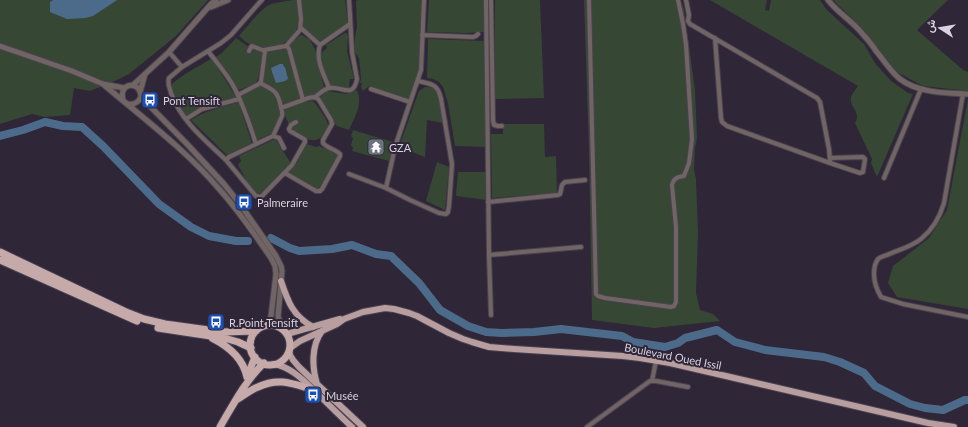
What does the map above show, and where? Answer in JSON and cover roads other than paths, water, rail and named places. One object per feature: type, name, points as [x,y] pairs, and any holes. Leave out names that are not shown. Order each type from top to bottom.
[{"type":"highway","points":[[0,252],[126,312],[144,319],[165,324],[223,332],[256,331],[264,326],[273,325],[286,333],[290,342],[288,354],[284,360],[270,365],[259,361],[255,357],[251,348],[252,339],[256,331]]},
{"type":"highway","points":[[0,260],[134,320],[164,329],[232,340],[251,348]]},
{"type":"highway","points":[[206,336],[224,345],[236,354],[244,365],[247,376]]},
{"type":"highway","points":[[245,385],[255,357]]},
{"type":"highway","points":[[220,427],[245,385],[264,363]]},
{"type":"highway","points":[[236,400],[256,387],[269,382],[286,382],[316,388]]},
{"type":"main road","points":[[281,281],[295,313],[305,323],[313,327]]},
{"type":"main road","name":"Boulevard Oued Issil","points":[[289,349],[300,341],[344,319],[375,309],[394,309],[418,316],[449,333],[489,347],[623,356],[656,361],[928,423],[954,427]]},
{"type":"main road","name":"Boulevard Oued Issil","points":[[286,333],[344,319]]},
{"type":"main road","points":[[316,388],[314,351],[319,336],[323,330]]},
{"type":"main road","points":[[289,349],[293,360],[316,388],[352,427]]},
{"type":"main road","points":[[274,364],[280,365],[294,372],[316,388],[363,427]]},
{"type":"street","points":[[0,46],[103,84],[124,88],[132,85],[169,52],[212,2],[216,0]]},
{"type":"street","points":[[207,9],[228,0]]},
{"type":"street","points":[[262,0],[231,35],[221,43],[182,67],[169,78],[168,84],[177,108],[203,138],[226,160],[259,197],[264,195],[295,162],[305,142],[304,139],[289,129],[291,125],[296,122]]},
{"type":"street","points":[[249,50],[252,46],[264,50],[286,46],[301,28],[299,0]]},
{"type":"street","points":[[281,108],[315,97],[329,88],[348,91],[354,88],[357,79],[352,52],[349,0]]},
{"type":"street","points":[[386,188],[395,147],[421,70],[424,0]]},
{"type":"street","points":[[486,0],[488,202],[491,315]]},
{"type":"street","points":[[491,0],[493,120],[494,124],[502,126]]},
{"type":"street","points":[[589,0],[596,294],[606,298],[671,307],[674,306],[676,302],[676,227],[672,185],[675,178],[684,176],[686,173],[689,163],[692,139],[686,44],[678,0]]},
{"type":"street","points":[[686,0],[689,15],[688,21],[690,24],[817,98],[820,102],[830,163]]},
{"type":"street","points":[[828,0],[838,11],[854,24],[898,78],[921,89],[966,94],[941,214],[930,230],[920,240],[912,245],[894,251],[878,259],[874,268],[874,277],[876,289],[881,297],[904,304],[968,317]]},
{"type":"street","points":[[329,88],[318,58],[318,50],[320,45],[350,24]]},
{"type":"street","points":[[301,28],[320,45]]},
{"type":"street","points":[[422,35],[473,37],[478,34]]},
{"type":"street","points":[[715,38],[722,122],[728,126],[830,163],[862,173],[863,172],[865,161],[864,158],[830,158]]},
{"type":"street","points":[[286,46],[289,49],[303,100]]},
{"type":"street","points":[[186,119],[202,109],[238,97],[260,83],[264,50]]},
{"type":"street","points":[[208,51],[228,77],[244,108],[256,144]]},
{"type":"street","points":[[169,52],[182,67]]},
{"type":"street","points":[[127,104],[136,104],[139,101],[145,73]]},
{"type":"street","points":[[350,174],[386,188],[416,203],[439,212],[446,214],[448,212],[452,164],[442,99],[437,88],[433,84],[418,81]]},
{"type":"street","points":[[226,160],[229,157],[273,136],[282,116],[279,98],[276,92],[260,83]]},
{"type":"street","points":[[103,84],[181,149],[233,205],[252,232],[281,266],[282,271],[278,317],[286,333]]},
{"type":"street","points":[[132,85],[137,87],[140,94],[224,184],[260,232],[274,257],[276,278],[271,316],[269,322],[264,326]]},
{"type":"street","points":[[123,100],[122,95],[124,88]]},
{"type":"street","points":[[371,89],[410,102]]},
{"type":"street","points":[[884,178],[921,89]]},
{"type":"street","points":[[285,173],[318,191],[322,189],[340,158],[340,154],[322,144],[332,124],[319,100],[315,97]]},
{"type":"street","points":[[273,136],[279,138],[284,148]]},
{"type":"street","points":[[488,202],[558,196],[562,185],[565,182],[585,180]]},
{"type":"street","points":[[489,255],[581,247]]},
{"type":"street","points":[[652,381],[656,361]]},
{"type":"street","points":[[587,427],[652,381],[688,387]]},
{"type":"water","points":[[53,0],[117,0],[93,16],[67,19],[50,12],[50,2]]},
{"type":"water","points":[[283,64],[285,67],[288,79],[276,83],[271,68]]},
{"type":"waterway","points":[[0,136],[45,122],[63,126],[82,127],[103,146],[159,204],[191,227],[209,236],[236,241],[248,241]]},
{"type":"waterway","points":[[271,238],[299,251],[332,249],[352,245],[376,254],[391,256],[419,283],[440,310],[468,326],[486,332],[534,332],[561,329],[622,336],[633,342],[665,347],[678,343],[685,338],[717,330],[735,342],[765,350],[824,357],[840,362],[864,373],[875,386],[910,404],[925,408],[943,410],[968,400]]},
{"type":"place","name":"Pont Tensift","points":[[150,100]]},
{"type":"place","name":"GZA","points":[[376,147]]},
{"type":"place","name":"Palmeraire","points":[[244,202]]},
{"type":"place","name":"R.Point Tensift","points":[[216,322]]},
{"type":"place","name":"Musée","points":[[313,395]]}]
